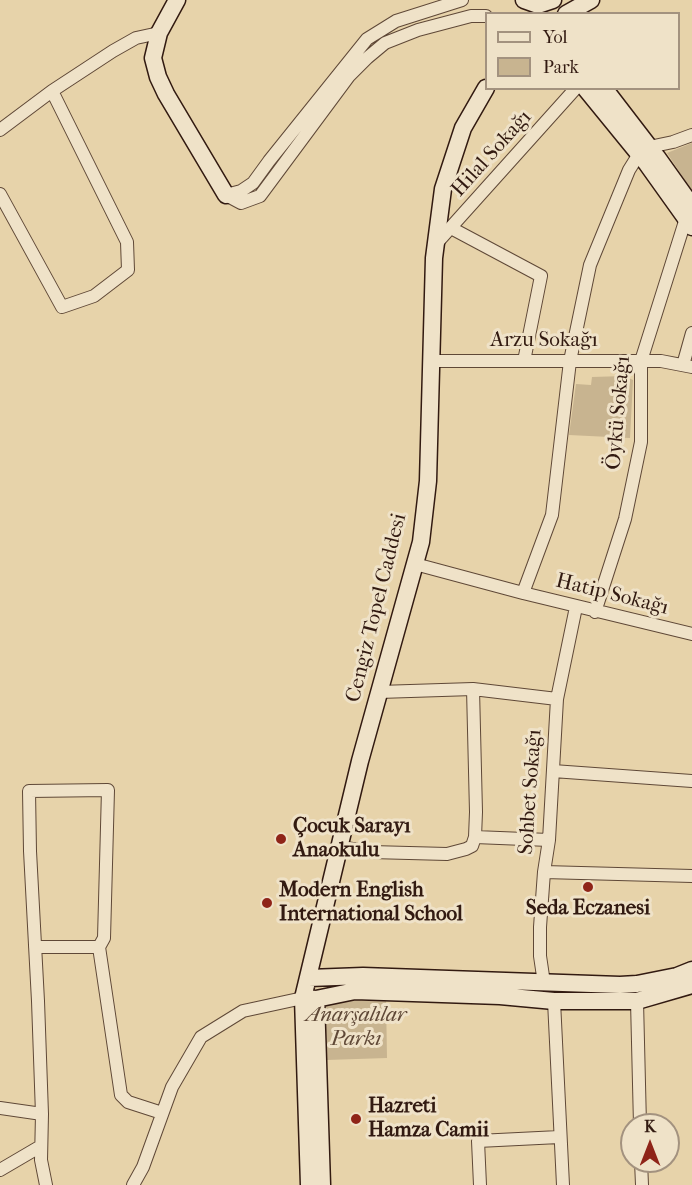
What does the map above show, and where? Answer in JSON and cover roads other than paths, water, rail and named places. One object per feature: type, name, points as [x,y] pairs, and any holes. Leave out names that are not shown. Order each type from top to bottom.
[{"type":"street","points":[[177,0],[159,33],[153,58],[158,77],[226,195],[241,203],[260,196],[349,76],[385,43],[418,30],[471,16],[485,16]]},
{"type":"street","points":[[226,195],[241,191],[253,183],[367,39],[396,21],[462,0]]},
{"type":"street","points":[[512,0],[536,5]]},
{"type":"street","points":[[570,12],[591,0]]},
{"type":"street","points":[[0,130],[52,91],[136,38],[159,33]]},
{"type":"street","name":"Cengiz Topel Caddesi","points":[[310,998],[309,978],[340,847],[379,692],[422,542],[428,482],[435,245],[442,189],[463,128],[485,90]]},
{"type":"street","name":"Hilal Sokağı","points":[[435,245],[574,90]]},
{"type":"street","points":[[587,90],[648,155]]},
{"type":"street","points":[[605,90],[690,217]]},
{"type":"street","points":[[0,194],[62,307],[94,296],[128,270],[126,242],[52,91]]},
{"type":"street","points":[[523,593],[552,515],[570,361],[590,265],[629,170],[648,155],[692,135]]},
{"type":"street","name":"Öykü Sokağı","points":[[596,612],[625,519],[641,442],[640,361],[690,217]]},
{"type":"street","points":[[451,228],[541,276],[524,361]]},
{"type":"street","points":[[687,366],[692,333]]},
{"type":"street","name":"Arzu Sokağı","points":[[431,361],[661,361],[687,366]]},
{"type":"street","name":"Hatip Sokağı","points":[[415,564],[596,612],[692,634]]},
{"type":"street","name":"Sohbet Sokağı","points":[[544,983],[540,956],[557,699],[576,606]]},
{"type":"street","points":[[379,692],[473,689],[557,699]]},
{"type":"street","points":[[340,847],[371,852],[447,854],[472,846],[475,837],[476,812],[473,689]]},
{"type":"street","points":[[553,771],[692,782]]},
{"type":"street","points":[[46,1185],[41,1160],[42,1114],[29,791],[108,790],[105,927],[104,939],[99,946],[121,1095],[128,1102],[162,1113]]},
{"type":"street","points":[[475,837],[549,840]]},
{"type":"street","points":[[544,872],[692,876]]},
{"type":"street","points":[[35,947],[99,946]]},
{"type":"street","points":[[309,978],[363,976],[544,983],[590,985],[637,992],[692,970]]},
{"type":"street","points":[[133,1185],[143,1167],[171,1087],[201,1037],[243,1011],[355,991],[500,996],[554,1001],[692,986]]},
{"type":"street","points":[[637,992],[640,1113]]},
{"type":"street","points":[[309,1185],[310,998]]},
{"type":"street","points":[[310,998],[322,1185]]},
{"type":"street","points":[[554,1001],[563,1185]]},
{"type":"street","points":[[0,1108],[42,1114]]},
{"type":"street","points":[[480,1185],[478,1141],[559,1137]]},
{"type":"street","points":[[0,1170],[41,1146]]},
{"type":"place","name":"Çocuk Sarayı Anaokulu","points":[[281,839]]},
{"type":"place","name":"Seda Eczanesi","points":[[588,887]]},
{"type":"place","name":"Modern English International School","points":[[267,903]]},
{"type":"place","name":"Hazreti Hamza Camii","points":[[356,1119]]},
{"type":"park label","name":"Anarşalılar Parkı","points":[[356,1028]]}]
